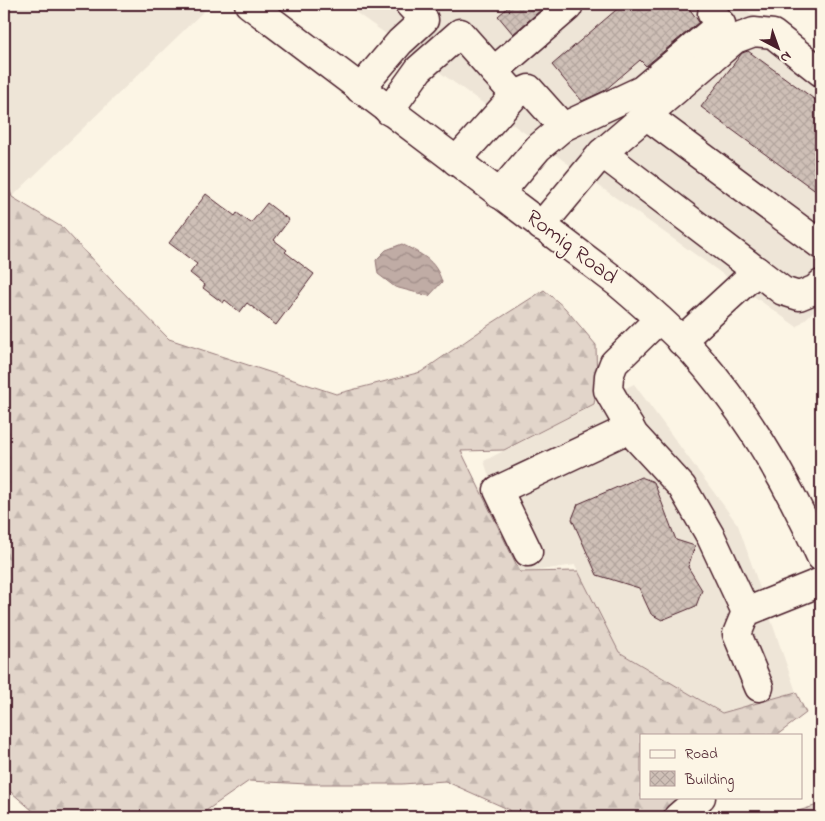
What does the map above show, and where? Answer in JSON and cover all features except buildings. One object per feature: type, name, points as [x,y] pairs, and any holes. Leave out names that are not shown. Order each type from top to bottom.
[{"type":"street","name":"Romig Road","points":[[249,4],[618,283],[681,341],[693,353],[747,422],[792,497],[821,557]]},
{"type":"street","points":[[360,89],[400,42],[424,20],[409,4]]},
{"type":"street","points":[[494,71],[568,7]]},
{"type":"street","points":[[499,194],[538,148],[563,127],[642,90],[721,24],[712,14]]},
{"type":"street","points":[[541,226],[602,152],[736,39],[754,32],[773,34],[821,72]]},
{"type":"street","points":[[389,111],[419,69],[460,33],[515,95]]},
{"type":"street","points":[[456,161],[515,95],[529,89],[563,127]]},
{"type":"street","points":[[646,115],[821,245]]},
{"type":"street","points":[[602,152],[783,291],[799,296],[816,289],[821,284]]},
{"type":"street","points":[[681,341],[757,271]]},
{"type":"street","points":[[658,319],[614,363],[609,376],[608,390],[634,435],[682,487],[711,537],[746,612]]},
{"type":"street","points":[[528,552],[498,490],[630,428]]},
{"type":"street","points":[[759,687],[737,634],[746,612],[821,582]]},
{"type":"street","points":[[678,817],[700,798]]},
{"type":"shaded area","points":[[4,4],[211,4],[12,197],[4,173]]},
{"type":"shaded area","points":[[344,4],[736,4],[821,59],[821,304],[797,327]]},
{"type":"shaded area","points":[[634,384],[738,525],[796,692],[723,713],[619,652],[575,565],[520,573],[484,461]]},
{"type":"green space","points":[[4,173],[12,197],[63,228],[169,339],[336,394],[421,372],[544,290],[565,308],[596,345],[597,388],[594,404],[504,450],[461,451],[520,572],[578,571],[619,652],[722,713],[796,692],[806,713],[778,734],[640,734],[640,798],[694,798],[670,817],[514,817],[510,810],[445,781],[402,784],[307,784],[249,781],[197,817],[40,817],[4,786]]},
{"type":"green space","points":[[821,804],[821,817],[779,817]]},
{"type":"water","points":[[402,244],[427,258],[436,268],[442,282],[429,296],[395,287],[378,274],[376,260],[386,250]]}]
